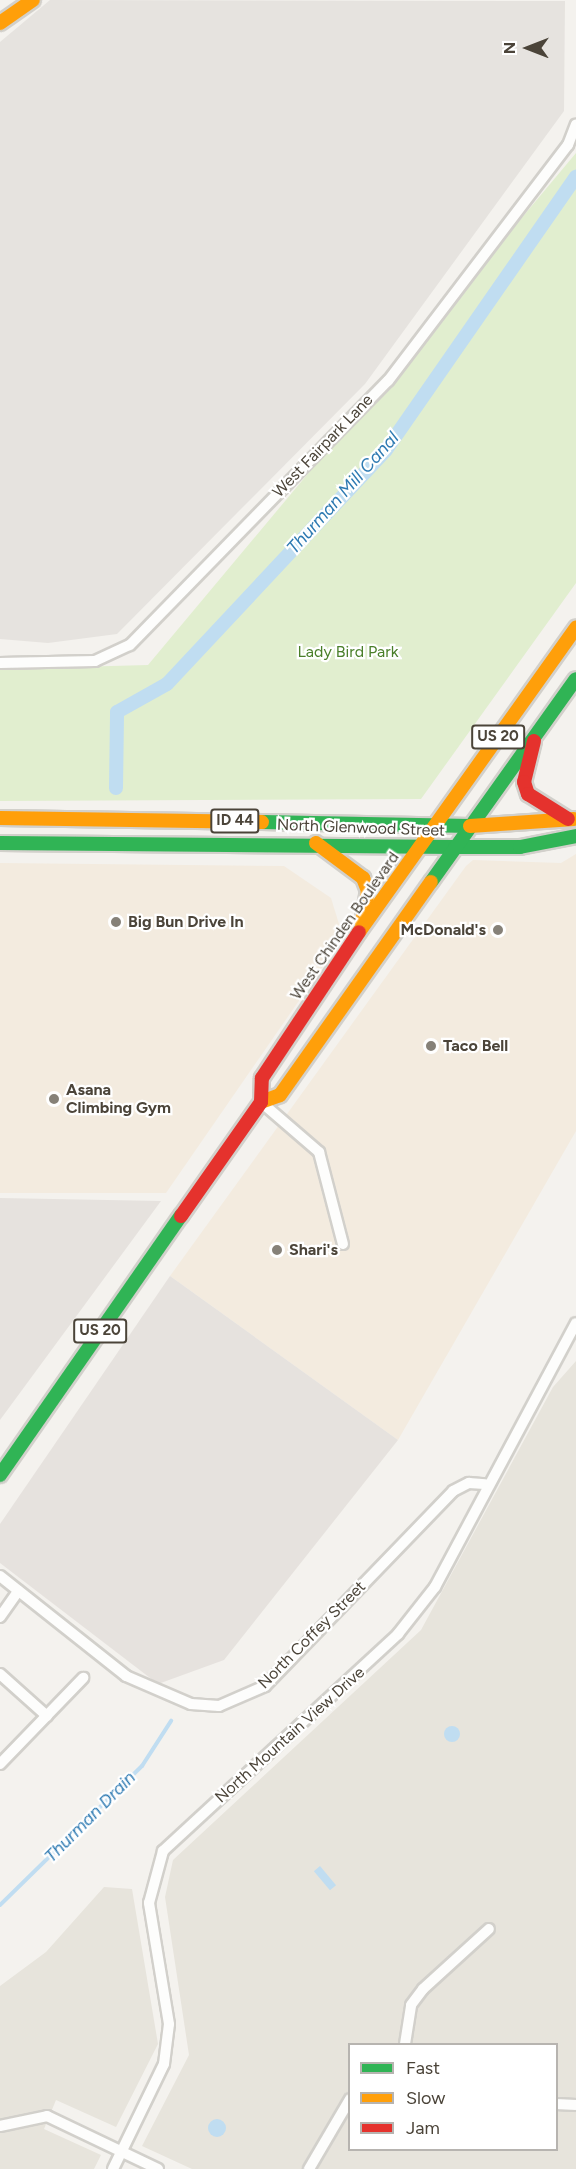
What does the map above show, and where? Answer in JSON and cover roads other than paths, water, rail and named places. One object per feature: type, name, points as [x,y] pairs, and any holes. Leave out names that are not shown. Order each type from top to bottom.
[{"type":"main road","points":[[0,23],[33,0]]},
{"type":"main road","name":"West Chinden Boulevard","points":[[261,1102],[261,1078],[361,929],[576,628]]},
{"type":"main road","name":"West Chinden Boulevard","points":[[0,1474],[261,1102],[280,1095],[537,730],[576,679]]},
{"type":"main road","points":[[537,730],[525,782],[528,794],[572,819]]},
{"type":"main road","name":"North Glenwood Street","points":[[0,818],[470,826],[572,819]]},
{"type":"main road","name":"North Glenwood Street","points":[[0,843],[314,843],[520,847],[576,836]]},
{"type":"main road","points":[[314,843],[363,878],[368,891],[361,929]]},
{"type":"street","name":"West Fairpark Lane","points":[[0,663],[95,661],[130,645],[388,381],[568,144],[576,124]]},
{"type":"street","points":[[261,1102],[319,1152],[343,1244]]},
{"type":"street","name":"North Mountain View Drive","points":[[113,2169],[164,2064],[169,2024],[149,1903],[163,1851],[398,1634],[435,1587],[485,1484],[576,1323]]},
{"type":"street","name":"North Coffey Street","points":[[0,1576],[99,1658],[150,1689],[205,1706],[234,1703],[265,1686],[453,1491],[469,1483],[485,1484]]},
{"type":"street","points":[[0,1617],[18,1591]]},
{"type":"street","points":[[0,1674],[46,1716]]},
{"type":"street","points":[[0,1764],[83,1678]]},
{"type":"street","points":[[405,2043],[411,2005],[423,1989],[489,1929]]},
{"type":"street","points":[[309,2169],[348,2102]]},
{"type":"street","points":[[558,2104],[576,2105]]},
{"type":"street","points":[[0,2126],[47,2116],[123,2150],[158,2169]]},
{"type":"water","points":[[449,1726],[455,1726],[460,1734],[458,1740],[449,1742],[444,1737],[444,1731]]},
{"type":"water","points":[[320,1866],[336,1885],[330,1890],[314,1871]]},
{"type":"water","points":[[217,2119],[223,2122],[226,2128],[223,2134],[217,2137],[211,2134],[208,2128],[211,2122]]},
{"type":"waterway","name":"Thurman Mill Canal","points":[[116,788],[117,712],[167,684],[386,450],[576,177]]},
{"type":"waterway","name":"Thurman Drain","points":[[0,1905],[142,1766],[171,1721]]},
{"type":"place","name":"Big Bun Drive In","points":[[116,922]]},
{"type":"place","name":"McDonald's","points":[[498,930]]},
{"type":"place","name":"Taco Bell","points":[[431,1046]]},
{"type":"place","name":"Asana Climbing Gym","points":[[54,1099]]},
{"type":"place","name":"Shari's","points":[[277,1250]]},
{"type":"park label","name":"Lady Bird Park","points":[[348,652]]}]
